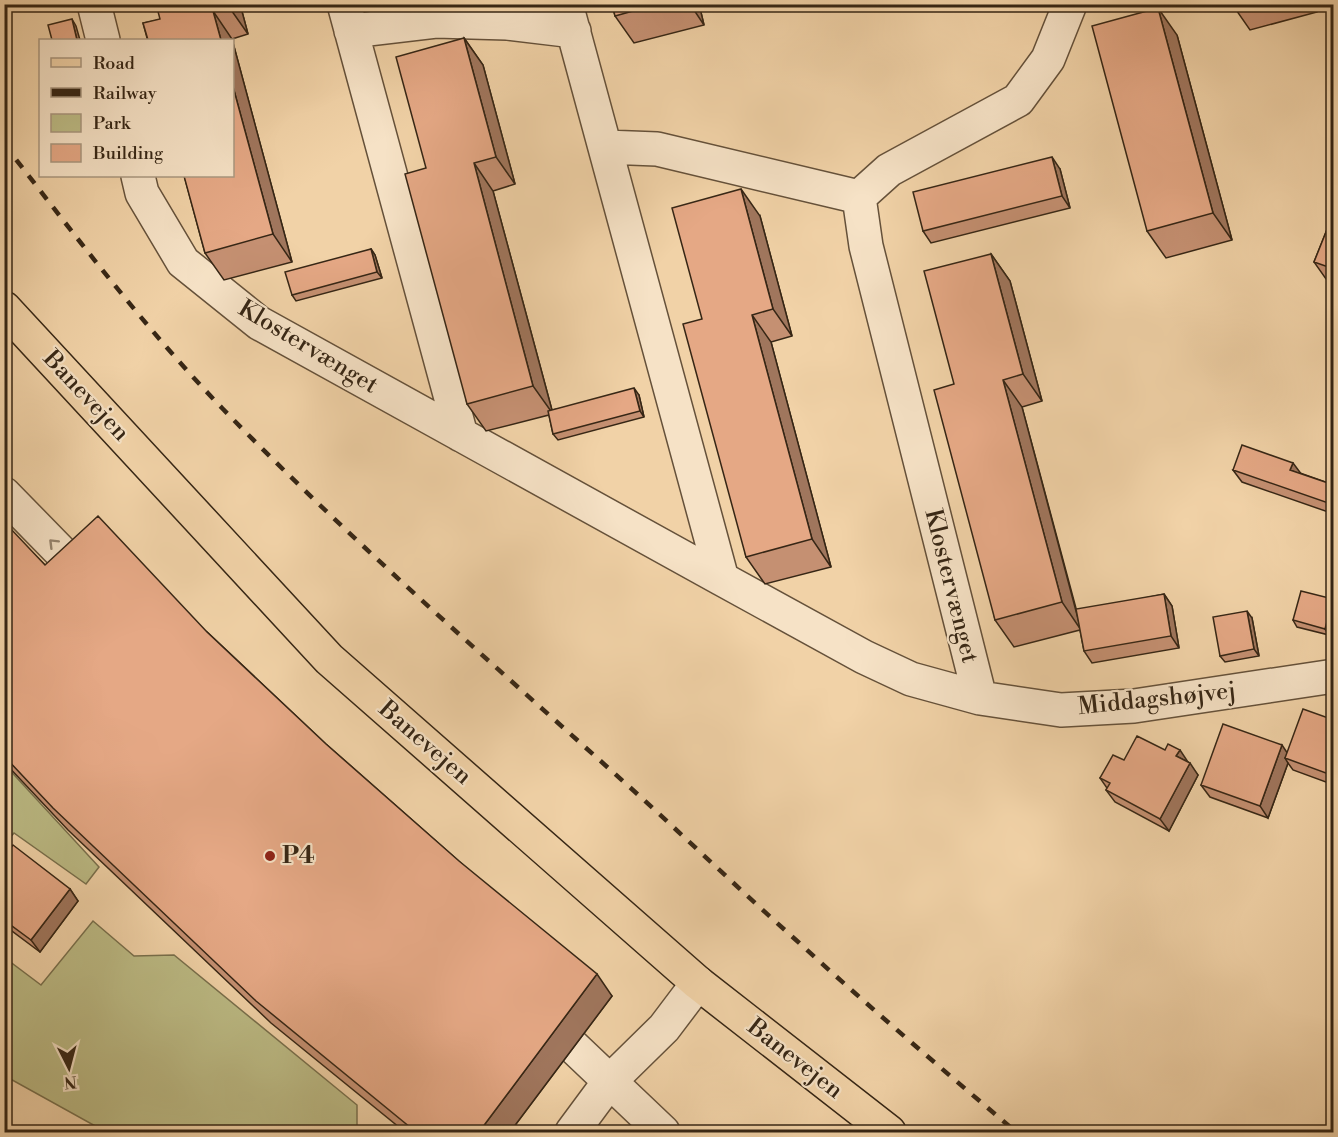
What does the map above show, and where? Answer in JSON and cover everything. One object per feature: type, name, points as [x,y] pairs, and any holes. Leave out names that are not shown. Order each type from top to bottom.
[{"type":"main road","name":"Banevejen","points":[[4,308],[328,659],[698,983],[889,1132]]},
{"type":"street","points":[[94,4],[103,39]]},
{"type":"street","points":[[605,147],[657,149],[859,197],[889,170],[1018,100],[1048,60],[1070,4]]},
{"type":"street","points":[[461,435],[348,18],[507,22],[570,18],[722,579]]},
{"type":"street","name":"Klostervænget","points":[[138,177],[142,193],[183,262],[259,323],[864,657],[901,675],[980,699]]},
{"type":"street","name":"Klostervænget","points":[[859,197],[866,246],[980,699]]},
{"type":"street","points":[[4,494],[102,593],[70,609]]},
{"type":"street","name":"Middagshøjvej","points":[[980,699],[1061,710],[1134,706],[1334,676]]},
{"type":"street","points":[[572,1132],[609,1082],[664,1028],[698,983]]},
{"type":"street","points":[[524,1000],[663,1132]]},
{"type":"green space","points":[[5,765],[99,867],[86,884],[14,833],[5,844]]},
{"type":"green space","points":[[93,921],[134,956],[174,955],[357,1105],[357,1132],[106,1132],[5,1076],[5,958],[41,985]]},
{"type":"building","points":[[156,4],[229,4],[229,7],[213,11],[221,39],[148,39],[143,23],[160,19]]},
{"type":"building","points":[[612,4],[658,4],[615,16]]},
{"type":"building","points":[[1158,8],[1213,213],[1147,231],[1092,26]]},
{"type":"building","points":[[72,19],[77,39],[52,39],[48,25]]},
{"type":"building","points":[[464,38],[496,157],[474,163],[533,386],[467,404],[405,174],[426,168],[396,57]]},
{"type":"building","points":[[234,90],[273,234],[205,253],[184,177],[234,177]]},
{"type":"building","points":[[1052,157],[1062,196],[923,231],[913,192]]},
{"type":"building","points":[[741,189],[773,309],[752,315],[812,539],[746,557],[683,324],[702,319],[672,208]]},
{"type":"building","points":[[1334,212],[1334,269],[1314,262]]},
{"type":"building","points":[[371,249],[377,272],[292,295],[285,272]]},
{"type":"building","points":[[991,254],[1023,374],[1003,380],[1062,602],[995,620],[934,390],[954,384],[924,271]]},
{"type":"building","points":[[634,388],[640,411],[553,434],[548,411]]},
{"type":"building","points":[[1242,445],[1293,463],[1290,470],[1334,485],[1334,505],[1233,470]]},
{"type":"building","name":"P4","points":[[98,516],[207,632],[326,744],[459,861],[597,974],[479,1132],[416,1132],[256,1001],[53,808],[4,756],[4,534],[10,528],[45,565]]},
{"type":"building","points":[[4,524],[9,529],[4,534]]},
{"type":"building","points":[[1301,591],[1333,599],[1325,629],[1293,620]]},
{"type":"building","points":[[1164,594],[1171,636],[1084,651],[1076,609]]},
{"type":"building","points":[[1247,611],[1254,649],[1220,656],[1213,617]]},
{"type":"building","points":[[1303,709],[1334,720],[1334,776],[1285,758]]},
{"type":"building","points":[[1223,724],[1282,745],[1260,806],[1201,785]]},
{"type":"building","points":[[1137,736],[1165,750],[1168,744],[1180,750],[1176,756],[1190,763],[1160,819],[1106,790],[1110,783],[1100,778],[1113,755],[1124,760]]},
{"type":"building","points":[[13,845],[70,889],[31,940],[4,920],[4,856]]},
{"type":"railway","points":[[4,144],[164,345],[271,458],[424,602],[634,791],[775,922],[1016,1132]]},
{"type":"place","name":"P4","points":[[270,856]]}]
